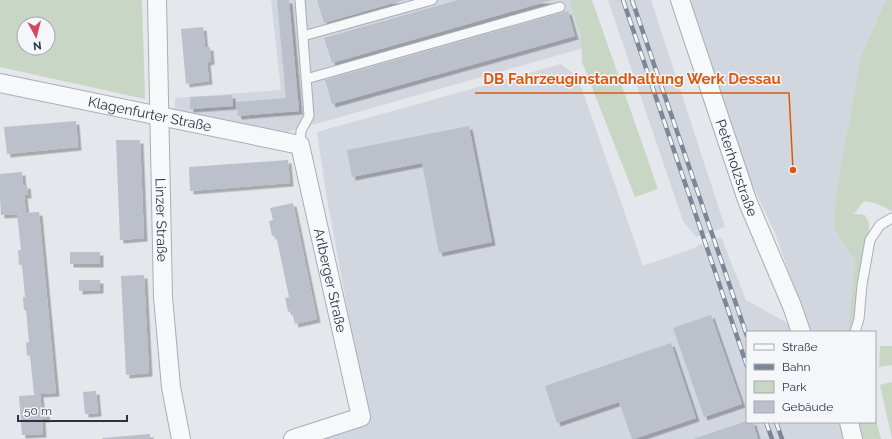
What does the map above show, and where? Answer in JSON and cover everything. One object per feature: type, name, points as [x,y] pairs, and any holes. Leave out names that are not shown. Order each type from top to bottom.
[{"type":"street","name":"Linzer Straße","points":[[157,0],[162,297],[171,387],[181,439]]},
{"type":"street","name":"Peterholzstraße","points":[[680,0],[747,200],[792,306],[801,331]]},
{"type":"street","name":"Klagenfurter Straße","points":[[0,83],[300,145]]},
{"type":"street","name":"Arlberger Straße","points":[[293,439],[361,417],[300,145]]},
{"type":"street","points":[[849,423],[853,439]]},
{"type":"lane","points":[[300,0],[309,116],[301,131],[300,145]]},
{"type":"lane","points":[[303,36],[432,0]]},
{"type":"lane","points":[[306,79],[560,7]]},
{"type":"lane","points":[[855,331],[859,319],[862,285],[870,240],[880,225],[892,218]]},
{"type":"shaded area","points":[[271,0],[569,0],[584,48],[280,134],[175,113],[175,98],[281,90]]},
{"type":"shaded area","points":[[608,0],[651,0],[725,227],[696,237],[683,221]]},
{"type":"shaded area","points":[[683,0],[886,0],[861,55],[834,228],[855,261],[848,331],[810,331],[775,233],[733,143]]},
{"type":"shaded area","points":[[561,64],[578,77],[643,266],[721,237],[746,300],[789,324],[792,331],[746,331],[746,423],[839,423],[843,439],[312,439],[365,404],[326,193],[317,132]]},
{"type":"green space","points":[[0,0],[142,0],[145,99],[0,67]]},
{"type":"green space","points":[[569,0],[592,0],[658,189],[635,197],[582,62],[581,37]]},
{"type":"green space","points":[[886,0],[892,0],[892,211],[875,203],[864,201],[854,214],[865,215],[869,223],[869,232],[865,245],[855,316],[851,331],[848,331],[855,261],[834,228],[836,196],[861,55]]},
{"type":"green space","points":[[880,346],[892,346],[892,365],[879,367]]},
{"type":"green space","points":[[892,382],[892,439],[880,385]]},
{"type":"green space","points":[[876,420],[881,439],[860,439],[857,423],[876,423]]},
{"type":"building","points":[[277,0],[289,0],[299,111],[238,116],[236,102],[286,98]]},
{"type":"building","points":[[317,0],[404,0],[324,23]]},
{"type":"building","points":[[458,0],[552,0],[332,63],[324,38]]},
{"type":"building","points":[[568,11],[575,36],[332,104],[325,80]]},
{"type":"building","points":[[203,27],[205,47],[210,47],[211,61],[207,62],[209,81],[186,84],[181,29]]},
{"type":"building","points":[[232,95],[233,106],[190,109],[190,97]]},
{"type":"building","points":[[76,121],[78,147],[7,154],[4,127]]},
{"type":"building","points":[[469,126],[492,242],[439,253],[422,163],[352,177],[347,150]]},
{"type":"building","points":[[116,140],[140,140],[144,238],[120,240]]},
{"type":"building","points":[[288,160],[290,183],[190,191],[189,167]]},
{"type":"building","points":[[22,172],[23,186],[27,185],[28,195],[24,195],[26,213],[39,212],[56,393],[40,394],[42,413],[46,413],[47,419],[42,419],[43,434],[22,435],[19,396],[34,395],[30,355],[27,356],[26,343],[29,342],[26,310],[24,310],[23,297],[25,297],[22,265],[19,265],[18,250],[21,250],[17,214],[1,215],[0,174]]},
{"type":"building","points":[[293,203],[317,319],[295,324],[292,311],[288,312],[285,298],[289,297],[276,235],[272,236],[269,221],[273,220],[270,208]]},
{"type":"building","points":[[70,252],[100,252],[100,264],[70,264]]},
{"type":"building","points":[[144,275],[149,373],[126,375],[121,276]]},
{"type":"building","points":[[79,280],[100,280],[100,290],[79,291]]},
{"type":"building","points":[[711,315],[742,404],[704,417],[673,328]]},
{"type":"building","points":[[671,343],[696,418],[632,439],[619,402],[557,423],[545,386]]},
{"type":"building","points":[[96,391],[98,413],[85,414],[83,392]]},
{"type":"building","points":[[746,421],[746,423],[753,423],[758,439],[693,439]]},
{"type":"building","points":[[150,434],[150,439],[102,439],[102,438]]},
{"type":"railway","points":[[623,0],[746,363]]},
{"type":"railway","points":[[632,0],[746,333]]},
{"type":"railway","points":[[766,423],[772,439]]},
{"type":"railway","points":[[776,423],[782,439]]},
{"type":"place","name":"DB Fahrzeuginstandhaltung Werk Dessau","points":[[793,170]]}]
